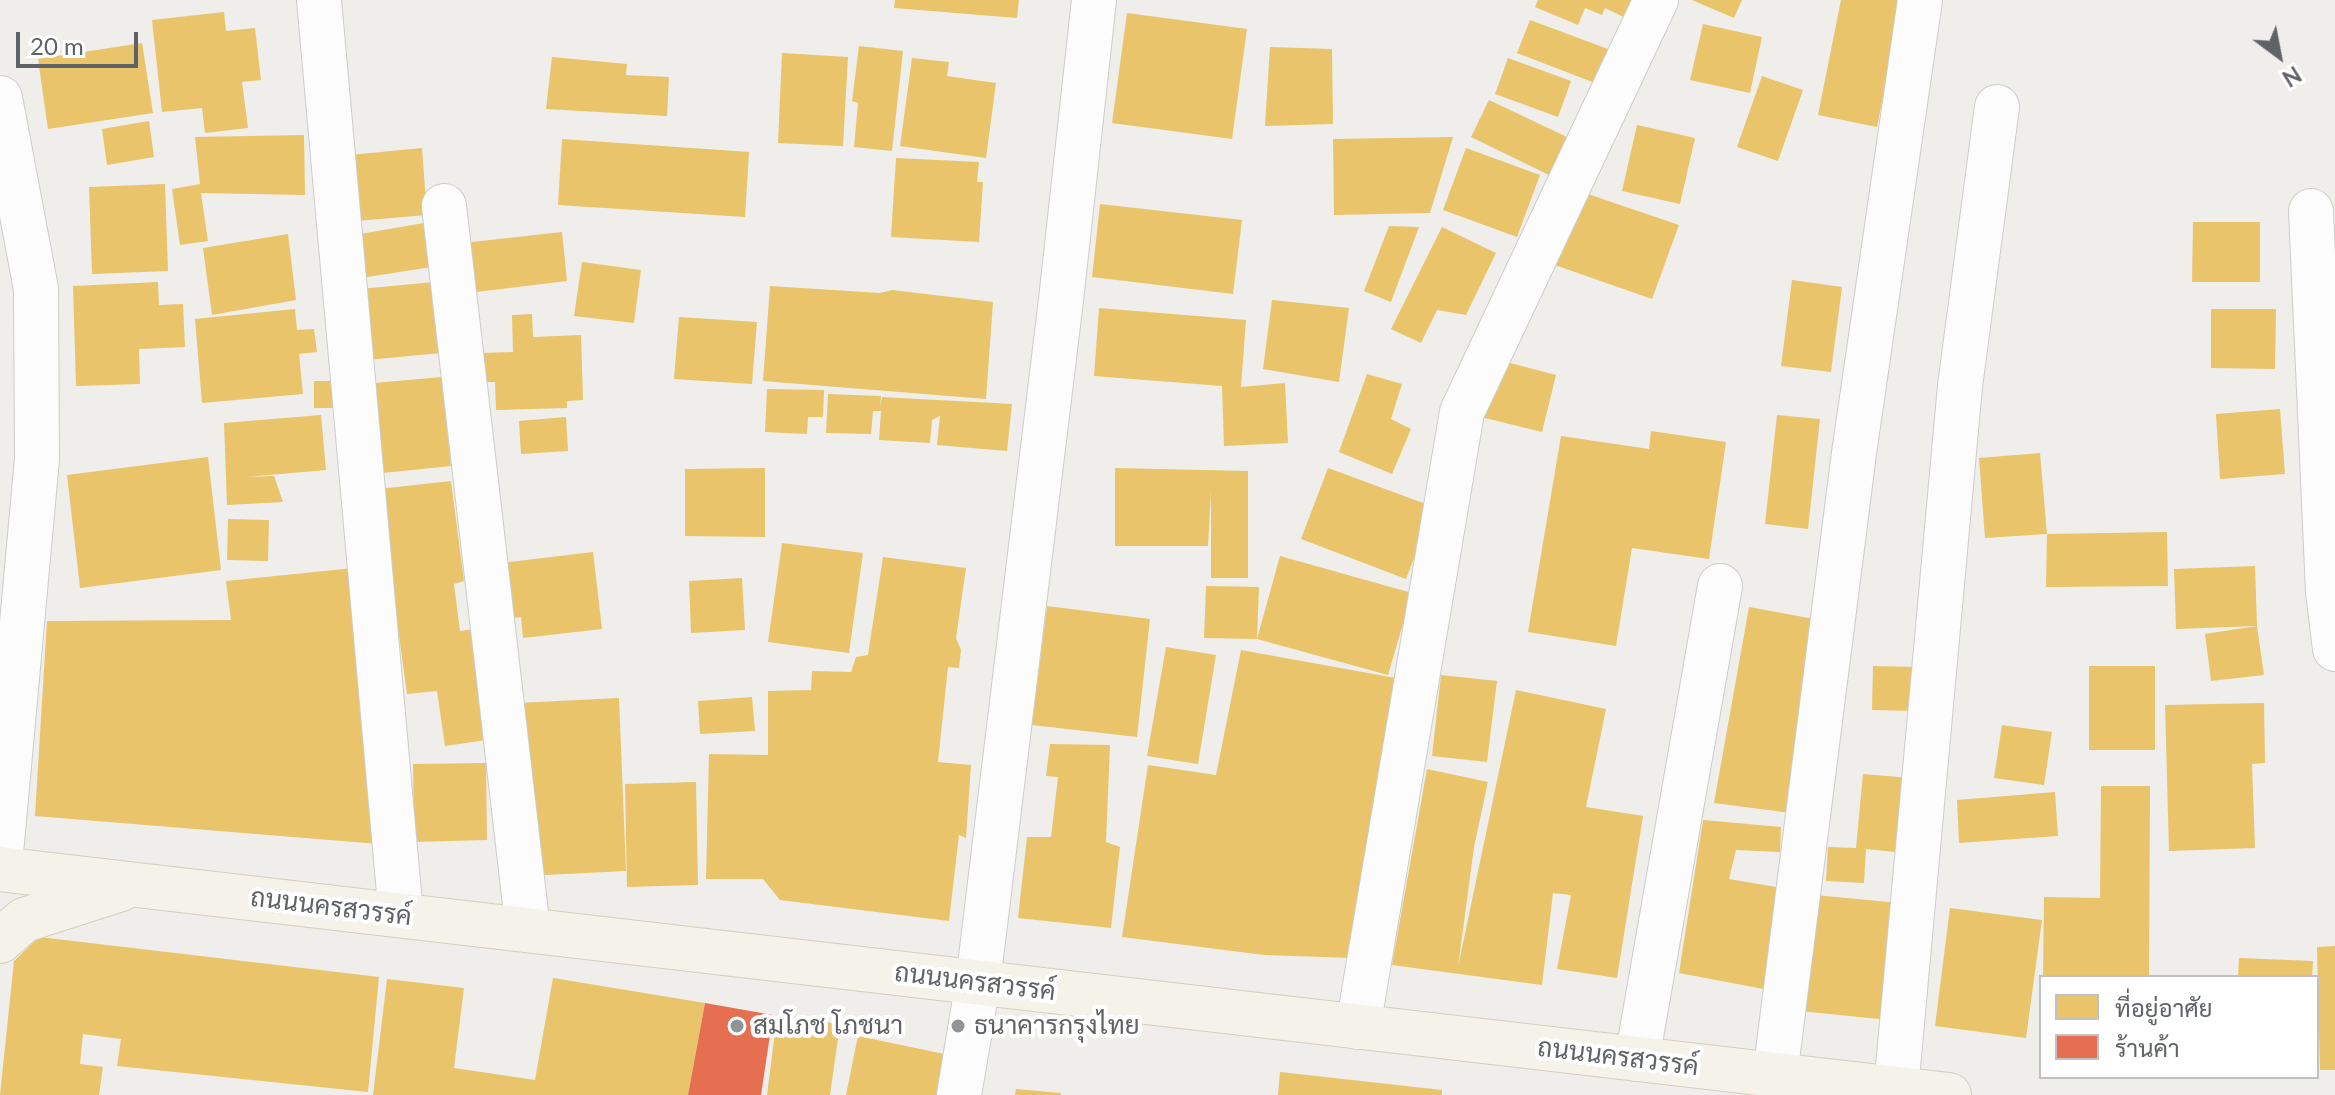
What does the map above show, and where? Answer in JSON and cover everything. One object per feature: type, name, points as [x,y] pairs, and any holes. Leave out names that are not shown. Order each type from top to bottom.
[{"type":"main road","name":"ถนนนครสวรรค์","points":[[0,866],[1637,1059],[1732,1082],[1775,1075],[1949,1095]]},
{"type":"main road","points":[[0,941],[24,920],[134,884]]},
{"type":"street","points":[[319,0],[401,915]]},
{"type":"street","points":[[959,1095],[978,982],[1058,331],[1094,0]]},
{"type":"street","points":[[1358,1027],[1462,412],[1656,0]]},
{"type":"street","points":[[1775,1075],[1854,453],[1920,0]]},
{"type":"street","points":[[0,98],[36,289],[37,443],[0,866]]},
{"type":"street","points":[[1896,1089],[1960,386],[1997,107]]},
{"type":"street","points":[[444,206],[528,930]]},
{"type":"street","points":[[2311,211],[2328,592],[2335,649]]},
{"type":"street","points":[[1637,1059],[1720,586]]},
{"type":"building: ที่อยู่อาศัย","points":[[895,0],[1019,0],[1017,18],[894,8]]},
{"type":"building: ที่อยู่อาศัย","points":[[1538,0],[1638,0],[1630,20],[1605,8],[1602,15],[1585,8],[1578,25],[1535,7]]},
{"type":"building: ที่อยู่อาศัย","points":[[1692,0],[1742,0],[1734,18]]},
{"type":"building: ที่อยู่อาศัย","points":[[1841,0],[1902,0],[1877,127],[1818,115]]},
{"type":"building: ที่อยู่อาศัย","points":[[224,12],[226,31],[255,28],[261,80],[242,82],[248,128],[205,133],[202,108],[162,112],[152,20]]},
{"type":"building: ที่อยู่อาศัย","points":[[1127,13],[1247,29],[1232,139],[1112,123]]},
{"type":"building: ที่อยู่อาศัย","points":[[1530,20],[1608,49],[1595,83],[1517,53]]},
{"type":"building: ที่อยู่อาศัย","points":[[1703,24],[1762,37],[1750,93],[1690,80]]},
{"type":"building: ที่อยู่อาศัย","points":[[142,43],[153,113],[48,129],[38,59]]},
{"type":"building: ที่อยู่อาศัย","points":[[859,46],[903,51],[892,151],[854,147],[858,103],[852,101]]},
{"type":"building: ที่อยู่อาศัย","points":[[1270,47],[1332,49],[1333,124],[1265,126]]},
{"type":"building: ที่อยู่อาศัย","points":[[782,53],[848,57],[843,146],[778,143]]},
{"type":"building: ที่อยู่อาศัย","points":[[552,57],[627,64],[626,75],[669,77],[667,116],[546,109]]},
{"type":"building: ที่อยู่อาศัย","points":[[912,58],[949,62],[947,76],[996,83],[986,158],[900,146]]},
{"type":"building: ที่อยู่อาศัย","points":[[1508,58],[1571,81],[1558,117],[1495,94]]},
{"type":"building: ที่อยู่อาศัย","points":[[1762,76],[1803,90],[1778,161],[1737,147]]},
{"type":"building: ที่อยู่อาศัย","points":[[1489,100],[1569,138],[1551,176],[1471,137]]},
{"type":"building: ที่อยู่อาศัย","points":[[149,121],[154,157],[107,165],[102,129]]},
{"type":"building: ที่อยู่อาศัย","points":[[1637,125],[1695,138],[1680,204],[1622,191]]},
{"type":"building: ที่อยู่อาศัย","points":[[304,135],[305,195],[201,193],[208,241],[180,245],[172,189],[200,184],[195,137]]},
{"type":"building: ที่อยู่อาศัย","points":[[1453,137],[1430,213],[1334,215],[1333,139]]},
{"type":"building: ที่อยู่อาศัย","points":[[562,139],[749,152],[745,217],[558,205]]},
{"type":"building: ที่อยู่อาศัย","points":[[422,148],[427,215],[356,221],[350,155]]},
{"type":"building: ที่อยู่อาศัย","points":[[1466,148],[1540,175],[1517,237],[1443,210]]},
{"type":"building: ที่อยู่อาศัย","points":[[896,158],[979,162],[977,182],[983,182],[979,242],[891,237]]},
{"type":"building: ที่อยู่อาศัย","points":[[165,184],[168,271],[92,274],[89,187]]},
{"type":"building: ที่อยู่อาศัย","points":[[1582,192],[1679,225],[1652,299],[1555,265]]},
{"type":"building: ที่อยู่อาศัย","points":[[1100,204],[1242,220],[1233,294],[1092,277]]},
{"type":"building: ที่อยู่อาศัย","points":[[430,222],[438,266],[361,278],[354,235]]},
{"type":"building: ที่อยู่อาศัย","points":[[2193,222],[2260,222],[2260,282],[2192,282]]},
{"type":"building: ที่อยู่อาศัย","points":[[1389,226],[1419,227],[1391,302],[1364,291]]},
{"type":"building: ที่อยู่อาศัย","points":[[1442,227],[1496,253],[1466,315],[1437,310],[1421,343],[1391,329]]},
{"type":"building: ที่อยู่อาศัย","points":[[562,232],[567,281],[468,293],[463,243]]},
{"type":"building: ที่อยู่อาศัย","points":[[288,234],[296,300],[212,315],[203,248]]},
{"type":"building: ที่อยู่อาศัย","points":[[582,262],[641,270],[634,323],[574,316]]},
{"type":"building: ที่อยู่อาศัย","points":[[1792,280],[1842,287],[1831,372],[1781,366]]},
{"type":"building: ที่อยู่อาศัย","points":[[158,282],[159,305],[183,304],[185,347],[139,349],[140,384],[76,386],[73,286]]},
{"type":"building: ที่อยู่อาศัย","points":[[434,282],[441,353],[367,360],[360,289]]},
{"type":"building: ที่อยู่อาศัย","points":[[770,286],[880,293],[892,290],[993,302],[986,399],[763,381]]},
{"type":"building: ที่อยู่อาศัย","points":[[1272,300],[1349,308],[1339,382],[1263,369]]},
{"type":"building: ที่อยู่อาศัย","points":[[1099,308],[1246,320],[1241,387],[1285,383],[1288,443],[1224,446],[1222,386],[1094,376]]},
{"type":"building: ที่อยู่อาศัย","points":[[295,309],[297,330],[314,329],[317,352],[299,354],[303,394],[202,403],[195,319]]},
{"type":"building: ที่อยู่อาศัย","points":[[2211,309],[2276,309],[2275,369],[2211,368]]},
{"type":"building: ที่อยู่อาศัย","points":[[532,314],[533,337],[581,335],[583,400],[567,401],[567,408],[496,410],[495,382],[482,382],[481,353],[513,352],[512,315]]},
{"type":"building: ที่อยู่อาศัย","points":[[679,317],[757,322],[752,384],[674,379]]},
{"type":"building: ที่อยู่อาศัย","points":[[1495,359],[1556,375],[1542,432],[1481,417]]},
{"type":"building: ที่อยู่อาศัย","points":[[1367,374],[1402,384],[1391,419],[1411,429],[1392,474],[1339,452]]},
{"type":"building: ที่อยู่อาศัย","points":[[442,377],[451,466],[383,473],[374,383]]},
{"type":"building: ที่อยู่อาศัย","points":[[314,381],[332,381],[333,408],[314,408]]},
{"type":"building: ที่อยู่อาศัย","points":[[767,389],[824,390],[823,417],[808,417],[807,434],[765,432]]},
{"type":"building: ที่อยู่อาศัย","points":[[828,394],[881,396],[880,408],[882,397],[1012,404],[1007,451],[937,445],[940,416],[932,420],[930,443],[879,440],[881,411],[873,411],[871,434],[826,433]]},
{"type":"building: ที่อยู่อาศัย","points":[[2280,409],[2285,474],[2220,479],[2216,414]]},
{"type":"building: ที่อยู่อาศัย","points":[[321,415],[326,470],[246,477],[274,476],[283,502],[227,505],[224,423]]},
{"type":"building: ที่อยู่อาศัย","points":[[1777,415],[1820,419],[1808,529],[1765,524]]},
{"type":"building: ที่อยู่อาศัย","points":[[566,417],[568,451],[521,454],[519,421]]},
{"type":"building: ที่อยู่อาศัย","points":[[1651,431],[1726,442],[1709,559],[1632,548],[1616,646],[1528,632],[1561,436],[1649,449]]},
{"type":"building: ที่อยู่อาศัย","points":[[2040,453],[2047,534],[1985,538],[1979,458]]},
{"type":"building: ที่อยู่อาศัย","points":[[208,457],[221,570],[80,588],[67,475]]},
{"type":"building: ที่อยู่อาศัย","points":[[765,468],[765,537],[685,536],[685,469]]},
{"type":"building: ที่อยู่อาศัย","points":[[1115,468],[1248,471],[1248,578],[1211,578],[1211,491],[1208,546],[1115,546]]},
{"type":"building: ที่อยู่อาศัย","points":[[1328,468],[1434,507],[1406,579],[1301,539]]},
{"type":"building: ที่อยู่อาศัย","points":[[451,481],[464,581],[454,584],[460,631],[473,629],[486,740],[445,746],[437,691],[407,694],[379,489]]},
{"type":"building: ที่อยู่อาศัย","points":[[228,519],[269,520],[268,561],[227,560]]},
{"type":"building: ที่อยู่อาศัย","points":[[2167,532],[2168,586],[2046,587],[2047,534]]},
{"type":"building: ที่อยู่อาศัย","points":[[782,543],[863,553],[849,653],[768,642]]},
{"type":"building: ที่อยู่อาศัย","points":[[593,552],[602,629],[523,638],[521,617],[500,620],[493,564]]},
{"type":"building: ที่อยู่อาศัย","points":[[1280,556],[1412,593],[1388,675],[1257,639]]},
{"type":"building: ที่อยู่อาศัย","points":[[883,557],[966,568],[956,638],[961,650],[959,668],[948,667],[938,762],[971,765],[966,838],[959,835],[949,921],[780,900],[763,879],[706,879],[709,754],[768,755],[768,691],[811,690],[812,671],[851,672],[856,657],[868,655]]},
{"type":"building: ที่อยู่อาศัย","points":[[2255,566],[2257,626],[2176,629],[2174,569]]},
{"type":"building: ที่อยู่อาศัย","points":[[354,568],[379,844],[35,816],[47,621],[231,620],[226,581]]},
{"type":"building: ที่อยู่อาศัย","points":[[742,578],[745,630],[691,633],[689,581]]},
{"type":"building: ที่อยู่อาศัย","points":[[1206,586],[1259,587],[1257,639],[1204,638]]},
{"type":"building: ที่อยู่อาศัย","points":[[1047,606],[1150,619],[1137,737],[1032,725]]},
{"type":"building: ที่อยู่อาศัย","points":[[1749,607],[1825,621],[1791,813],[1714,803]]},
{"type":"building: ที่อยู่อาศัย","points":[[2257,626],[2264,675],[2211,681],[2205,634]]},
{"type":"building: ที่อยู่อาศัย","points":[[1166,647],[1216,655],[1198,764],[1147,756]]},
{"type":"building: ที่อยู่อาศัย","points":[[1241,650],[1401,679],[1353,958],[1264,955],[1122,937],[1148,765],[1216,775]]},
{"type":"building: ที่อยู่อาศัย","points":[[1873,666],[1916,667],[1915,711],[1872,710]]},
{"type":"building: ที่อยู่อาศัย","points":[[2089,666],[2155,666],[2155,750],[2089,750]]},
{"type":"building: ที่อยู่อาศัย","points":[[1441,675],[1497,681],[1487,762],[1432,756]]},
{"type":"building: ที่อยู่อาศัย","points":[[1516,690],[1606,709],[1586,807],[1643,816],[1617,978],[1557,969],[1571,895],[1553,893],[1542,985],[1392,965],[1427,769],[1488,782],[1474,847],[1458,967]]},
{"type":"building: ที่อยู่อาศัย","points":[[752,697],[755,731],[700,734],[698,701]]},
{"type":"building: ที่อยู่อาศัย","points":[[619,698],[626,871],[525,876],[518,703]]},
{"type":"building: ที่อยู่อาศัย","points":[[2264,703],[2265,763],[2252,764],[2255,848],[2169,851],[2165,705]]},
{"type":"building: ที่อยู่อาศัย","points":[[2002,725],[2052,732],[2044,785],[1994,778]]},
{"type":"building: ที่อยู่อาศัย","points":[[1050,744],[1110,745],[1106,842],[1120,847],[1111,928],[1018,918],[1027,837],[1051,837],[1058,777],[1046,776]]},
{"type":"building: ที่อยู่อาศัย","points":[[486,763],[487,840],[414,842],[413,764]]},
{"type":"building: ที่อยู่อาศัย","points":[[1863,774],[1922,779],[1915,854],[1866,849],[1864,883],[1826,881],[1828,847],[1856,848]]},
{"type":"building: ที่อยู่อาศัย","points":[[696,782],[698,885],[627,887],[625,784]]},
{"type":"building: ที่อยู่อาศัย","points":[[2101,786],[2150,786],[2149,975],[2043,975],[2044,897],[2100,898]]},
{"type":"building: ที่อยู่อาศัย","points":[[2055,792],[2058,836],[1959,843],[1957,800]]},
{"type":"building: ที่อยู่อาศัย","points":[[1703,820],[1781,827],[1780,852],[1736,850],[1729,879],[1794,890],[1774,991],[1679,973]]},
{"type":"building: ที่อยู่อาศัย","points":[[1804,894],[1910,904],[1898,1021],[1791,1010]]},
{"type":"building: ที่อยู่อาศัย","points":[[1950,908],[2042,920],[2026,1038],[1935,1026]]},
{"type":"building: ที่อยู่อาศัย","points":[[39,937],[379,977],[368,1092],[117,1066],[121,1039],[83,1034],[80,1064],[103,1067],[99,1095],[0,1095],[14,961]]},
{"type":"building: ที่อยู่อาศัย","points":[[2335,946],[2335,1070],[2320,1070],[2317,947]]},
{"type":"building: ที่อยู่อาศัย","points":[[2239,958],[2313,961],[2312,975],[2238,975]]},
{"type":"building: ที่อยู่อาศัย","points":[[553,978],[705,1003],[688,1095],[373,1095],[387,979],[464,988],[454,1068],[535,1080]]},
{"type":"building: ที่อยู่อาศัย","points":[[777,1016],[840,1024],[830,1095],[767,1095]]},
{"type":"building: ที่อยู่อาศัย","points":[[858,1036],[949,1055],[940,1095],[846,1095]]},
{"type":"building: ที่อยู่อาศัย","points":[[1280,1072],[1442,1090],[1442,1095],[1278,1095]]},
{"type":"building: ที่อยู่อาศัย","points":[[1016,1089],[1061,1093],[1061,1095],[1015,1095]]},
{"type":"building: ร้านค้า","points":[[705,1003],[773,1015],[761,1095],[688,1095]]},
{"type":"place","name":"สมโภช โภชนา","points":[[737,1026]]},
{"type":"place","name":"ธนาคารกรุงไทย","points":[[958,1026]]}]
